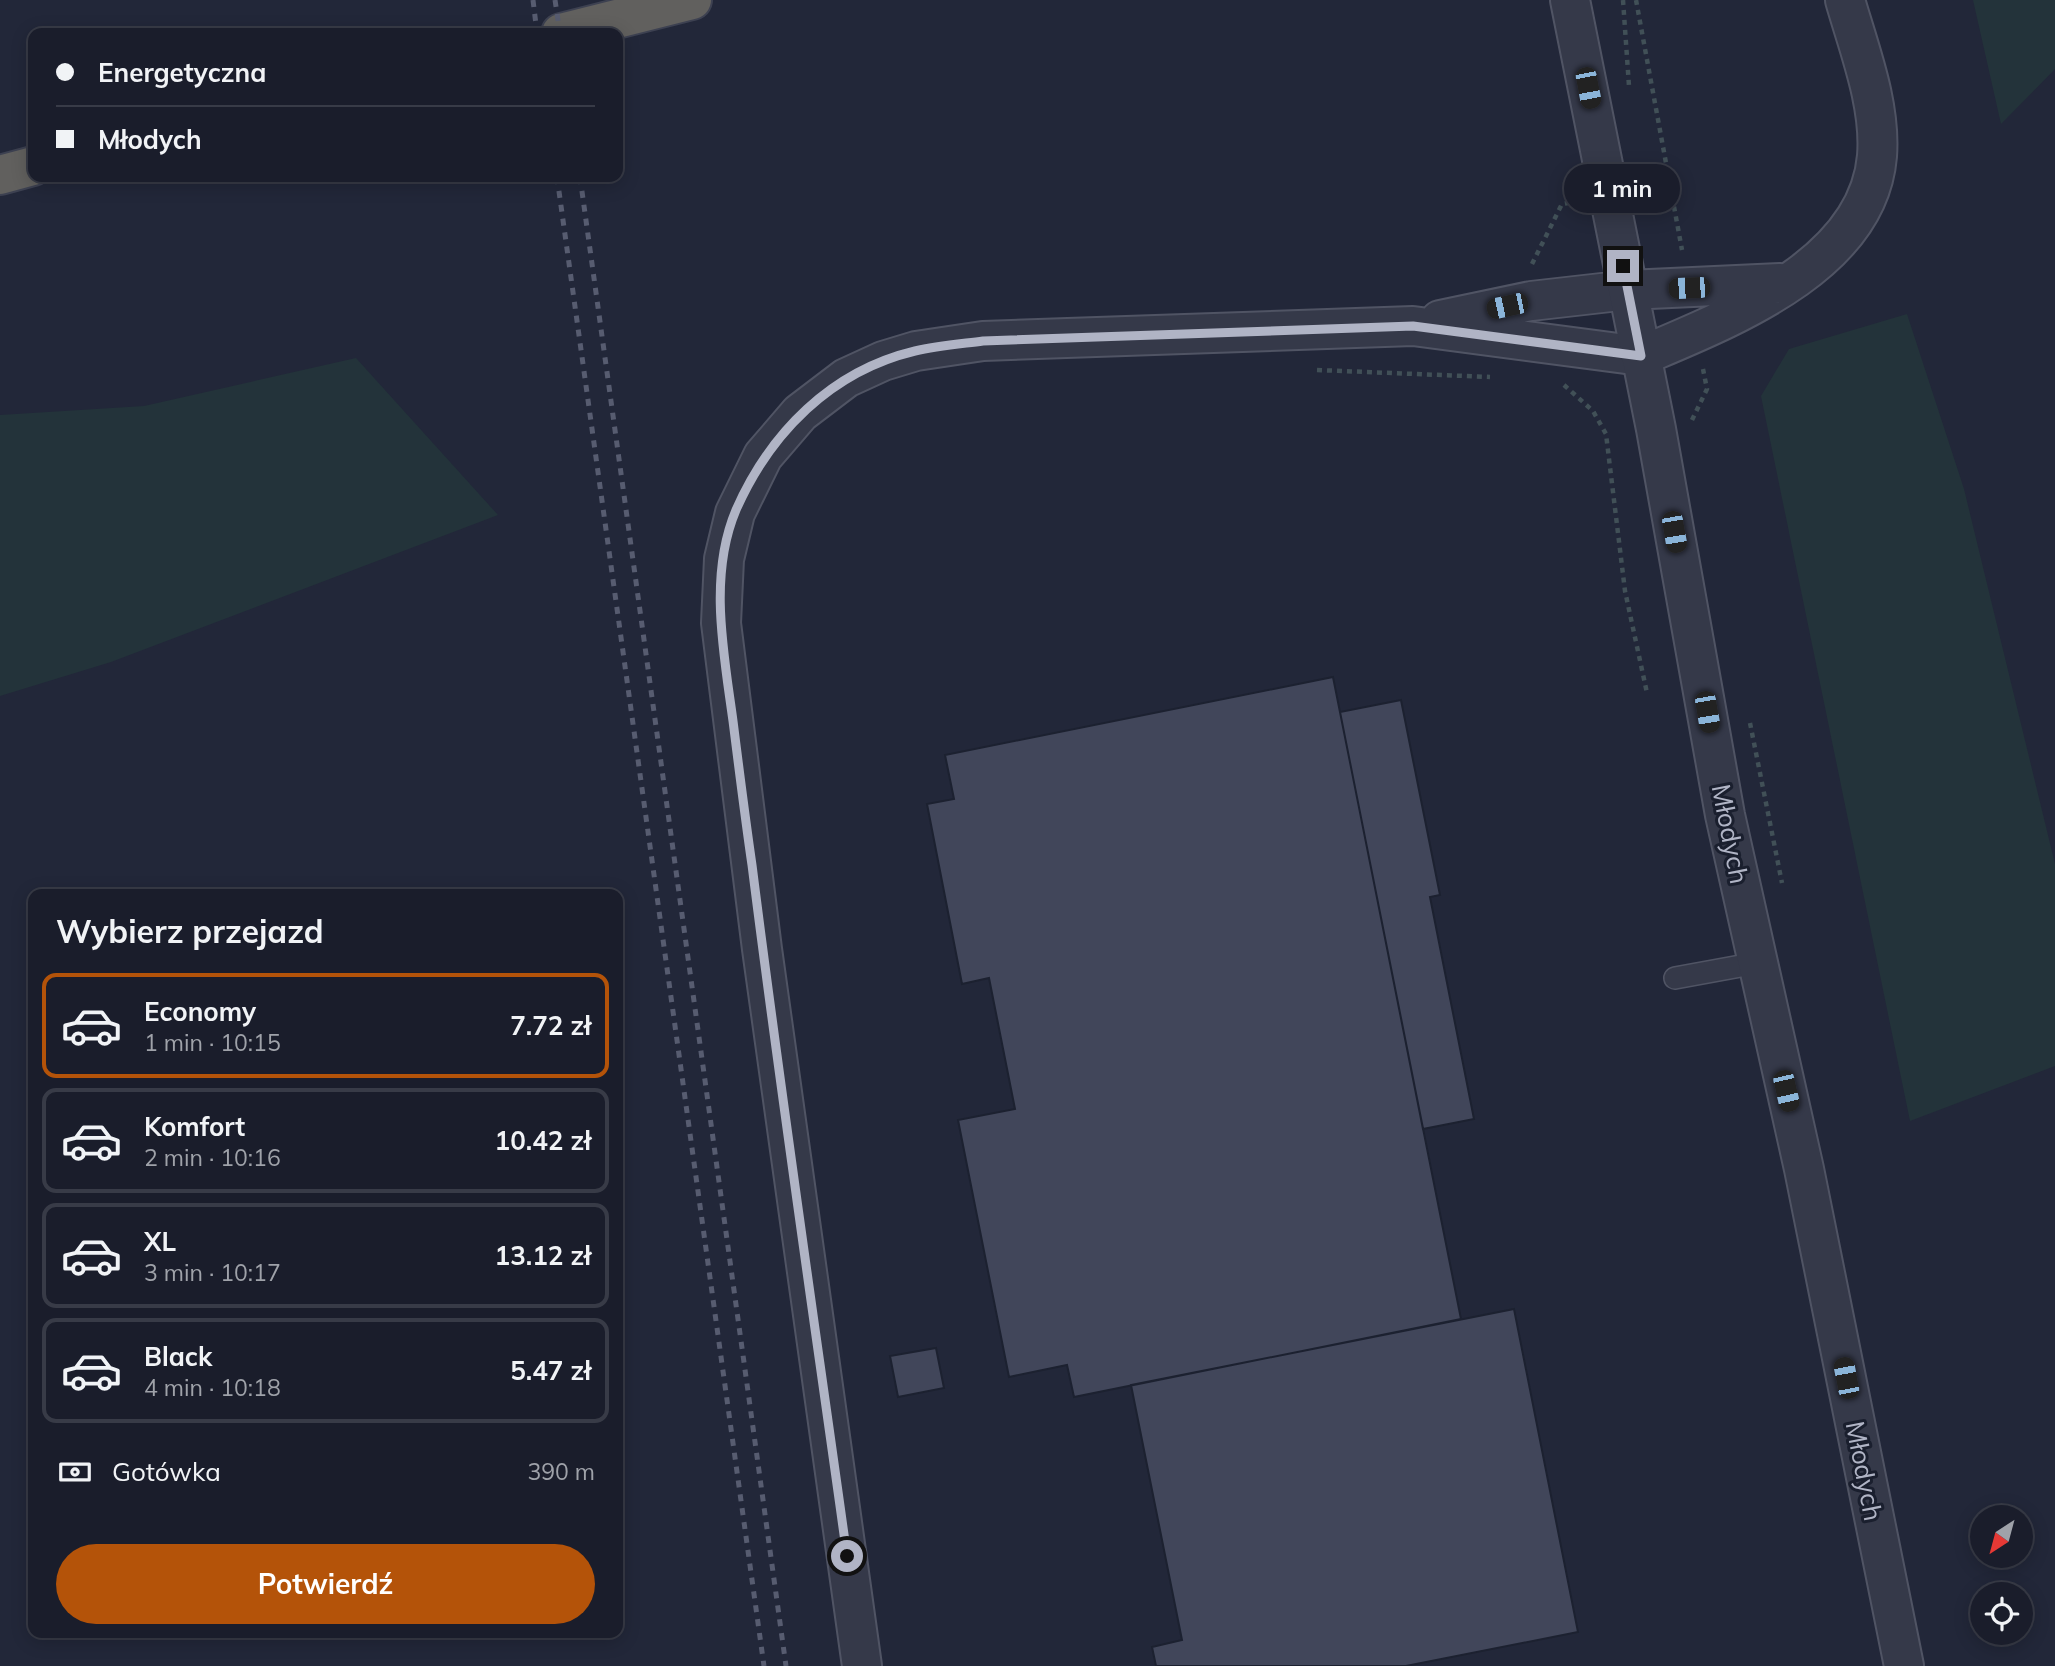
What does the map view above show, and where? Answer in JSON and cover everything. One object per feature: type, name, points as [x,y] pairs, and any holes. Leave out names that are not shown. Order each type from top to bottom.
[{"type":"highway","points":[[581,28],[692,0]]},
{"type":"highway","points":[[0,175],[28,167]]},
{"type":"street","name":"Młodych","points":[[1570,0],[1641,356],[1725,816],[1804,1169],[1904,1666]]},
{"type":"street","points":[[862,1666],[762,949],[721,623],[724,559],[735,513],[763,456],[800,413],[846,379],[883,361],[916,351],[983,341],[1413,326],[1641,356],[1732,317],[1810,268],[1832,250],[1850,226],[1871,187],[1877,156],[1876,125],[1845,0]]},
{"type":"street","points":[[1413,326],[1531,301],[1628,290],[1785,283]]},
{"type":"lane","points":[[1675,978],[1756,963]]},
{"type":"path","points":[[1636,0],[1689,288]]},
{"type":"path","points":[[1690,425],[1707,389],[1696,332]]},
{"type":"path","points":[[1308,370],[1503,378]]},
{"type":"path","points":[[1553,382],[1562,383],[1593,411],[1606,434],[1625,591],[1647,693]]},
{"type":"path","points":[[1748,712],[1783,889]]},
{"type":"shaded area","points":[[1973,0],[2055,0],[2055,69],[2001,124]]},
{"type":"shaded area","points":[[1907,314],[1964,489],[2055,864],[2055,1066],[1910,1121],[1761,396],[1789,349]]},
{"type":"shaded area","points":[[356,358],[498,515],[111,662],[0,696],[0,415],[144,406]]},
{"type":"building","points":[[1333,677],[1461,1319],[1074,1397],[1067,1365],[1009,1377],[958,1120],[1015,1109],[989,978],[962,984],[927,804],[954,799],[945,755]]},
{"type":"building","points":[[1401,700],[1440,895],[1430,897],[1474,1119],[1423,1129],[1340,712]]},
{"type":"building","points":[[1514,1309],[1578,1632],[1406,1666],[1156,1666],[1152,1647],[1182,1640],[1131,1385]]},
{"type":"building","points":[[936,1348],[944,1388],[898,1397],[890,1356]]},
{"type":"railway","points":[[533,0],[536,28]]},
{"type":"railway","points":[[555,0],[559,28]]},
{"type":"railway","points":[[558,182],[764,1666]]},
{"type":"railway","points":[[581,182],[786,1666]]},
{"type":"route","points":[[847,1556],[762,949],[721,623],[724,559],[735,513],[763,456],[800,413],[846,379],[883,361],[916,351],[983,341],[1413,326],[1641,356],[1623,266]]}]
